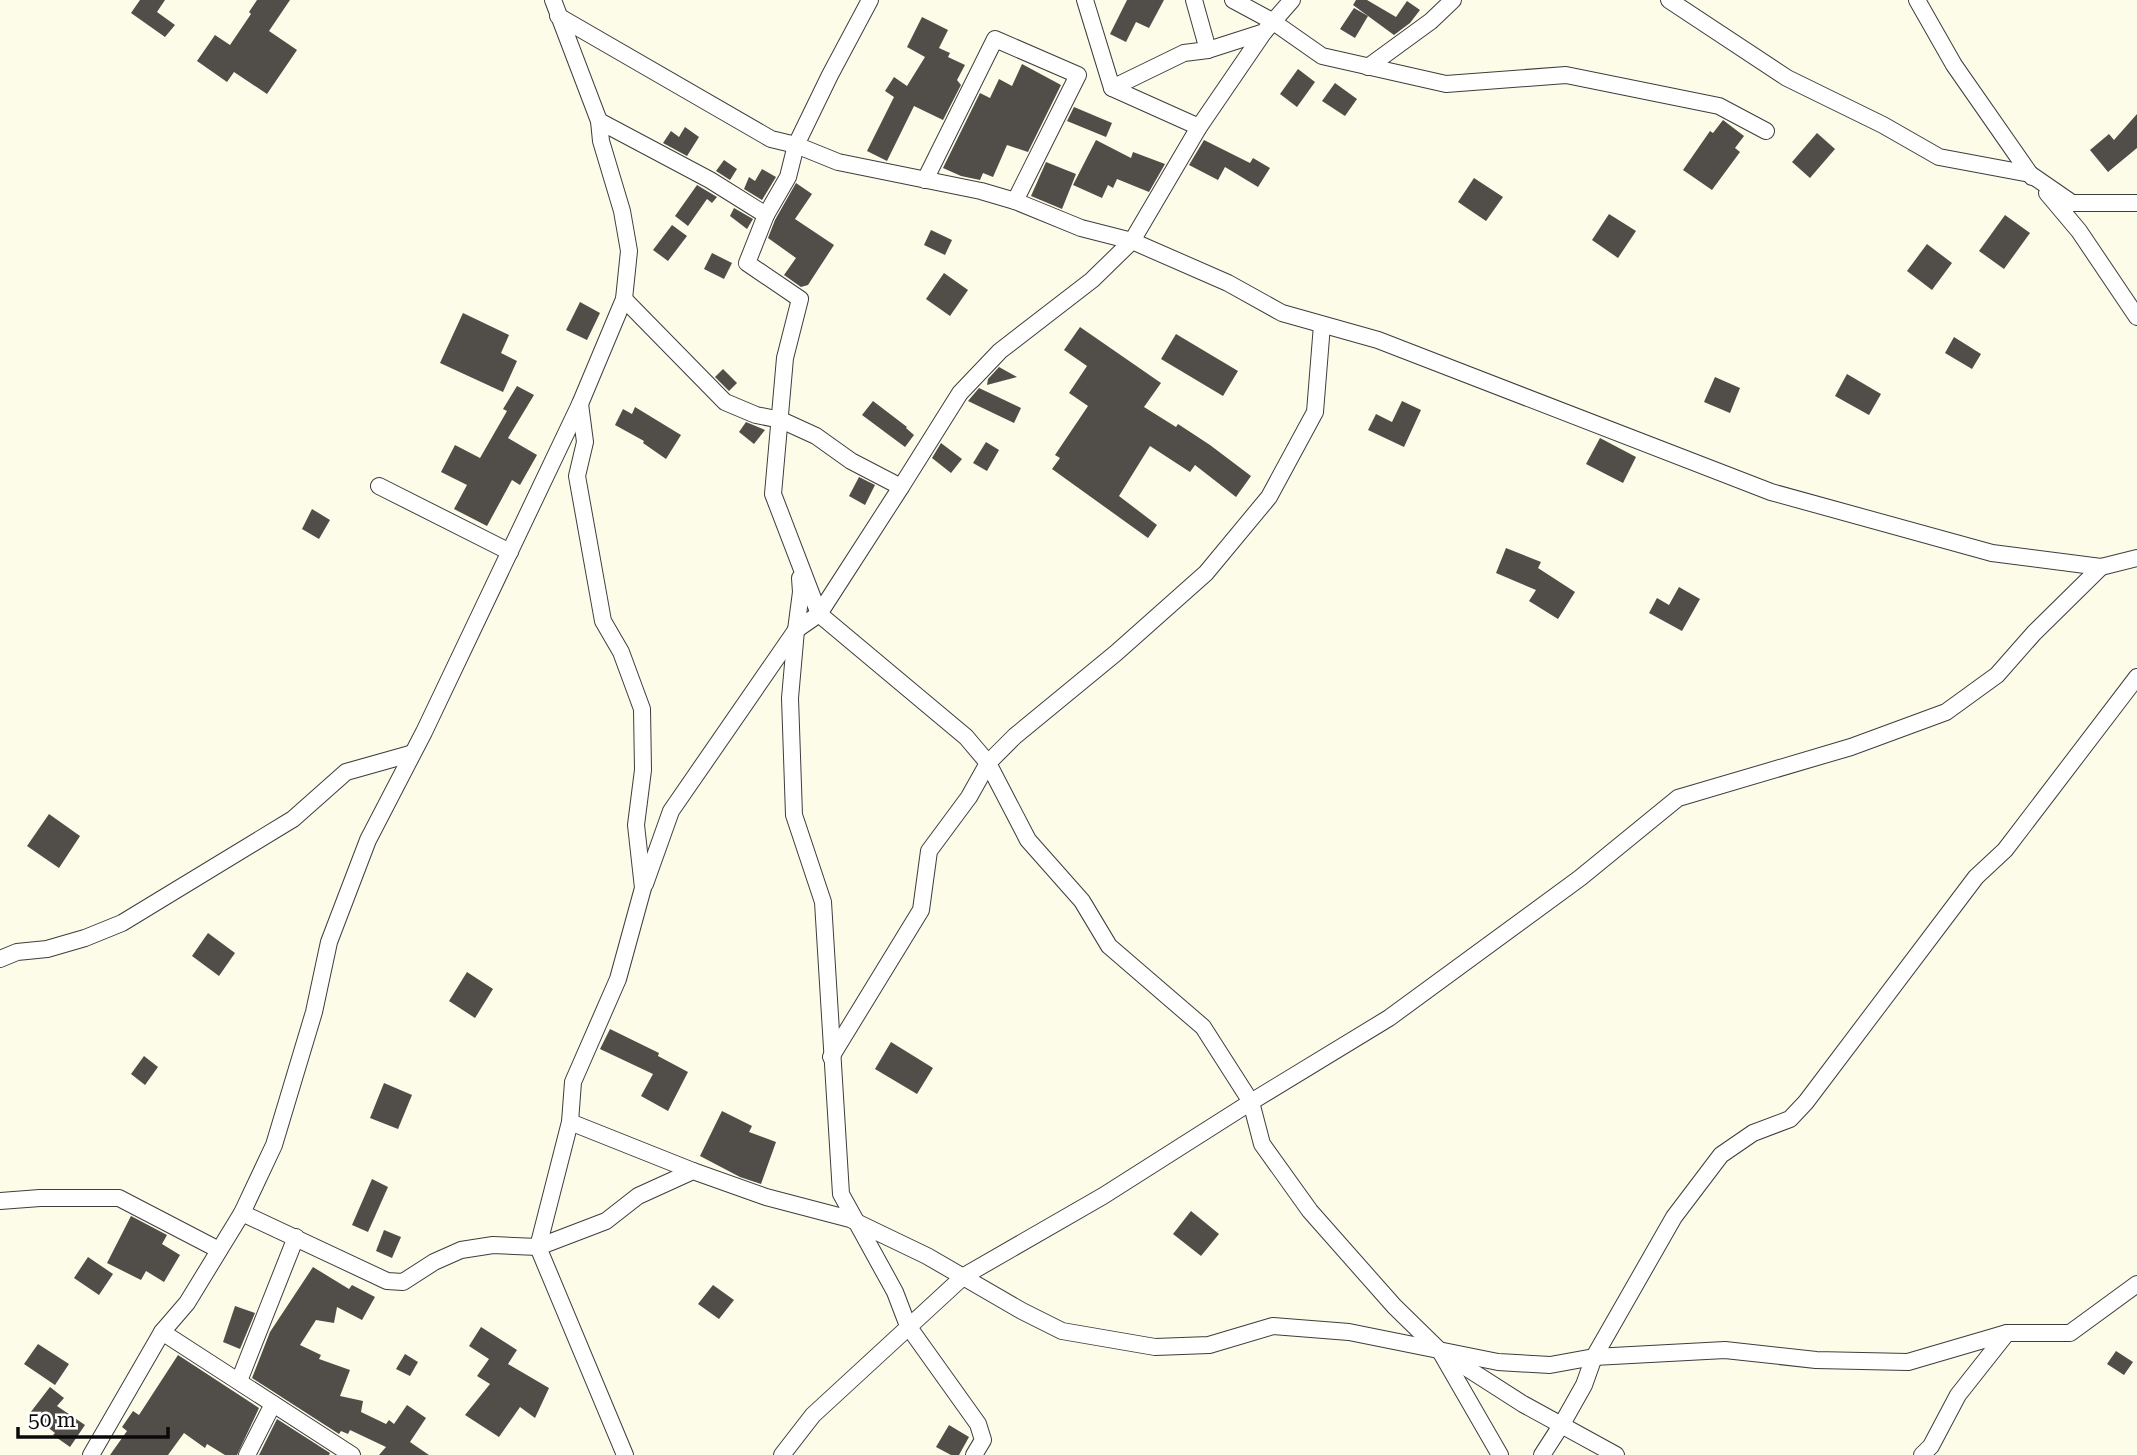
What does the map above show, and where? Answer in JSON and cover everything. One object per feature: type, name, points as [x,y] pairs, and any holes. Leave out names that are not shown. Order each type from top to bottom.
[{"type":"street","points":[[870,0],[796,145],[788,177],[766,215],[747,263],[800,299],[785,359],[773,494],[819,614],[966,737],[988,763],[1028,840],[1082,901],[1110,946],[1203,1027],[1251,1102],[1262,1144],[1310,1211],[1394,1307],[1440,1351],[1523,1404],[1616,1455]]},
{"type":"street","points":[[1085,0],[1112,88],[1199,127]]},
{"type":"street","points":[[1194,0],[1208,50]]},
{"type":"street","points":[[1233,0],[1268,27],[1322,56],[1446,84],[1566,75],[1719,106],[1766,131]]},
{"type":"street","points":[[625,1455],[538,1247],[570,1122],[573,1082],[618,979],[643,888],[671,811],[796,630],[819,614],[960,393],[1000,351],[1091,280],[1132,241],[1199,127],[1268,27],[1292,0]]},
{"type":"street","points":[[1368,67],[1431,21],[1453,0]]},
{"type":"street","points":[[1669,0],[1787,78],[1883,125],[1939,157],[2030,174],[2072,203],[2137,203]]},
{"type":"street","points":[[1917,0],[1954,65],[2030,174],[2079,231],[2137,317]]},
{"type":"street","points":[[555,8],[771,139],[796,145],[838,162],[981,191],[1016,201],[1081,228],[1132,241],[1228,283],[1282,313],[1378,340],[1771,492],[1992,553],[2101,567],[2137,558]]},
{"type":"street","points":[[92,1455],[162,1332],[187,1303],[242,1213],[274,1145],[314,1012],[329,942],[368,839],[410,754],[424,732],[510,552],[580,404],[624,299],[629,251],[622,211],[601,141],[599,121],[555,8]]},
{"type":"street","points":[[1112,88],[1184,53],[1208,50],[1268,27]]},
{"type":"street","points":[[925,180],[995,38],[1079,75],[1016,201]]},
{"type":"street","points":[[599,121],[710,180],[766,215]]},
{"type":"street","points":[[624,299],[725,402],[756,415],[781,420],[816,436],[850,461],[901,487]]},
{"type":"street","points":[[831,1057],[921,910],[929,850],[969,797],[988,763],[1015,736],[1116,653],[1206,573],[1269,496],[1315,412],[1322,325]]},
{"type":"street","points":[[580,404],[585,442],[577,477],[603,621],[621,652],[642,709],[643,770],[636,825],[643,888]]},
{"type":"street","points":[[379,486],[510,552]]},
{"type":"street","points":[[799,561],[801,592],[790,698],[794,815],[823,902],[841,1194],[895,1293],[908,1326],[978,1424],[983,1440],[974,1455]]},
{"type":"street","points":[[782,1455],[813,1415],[964,1276],[1103,1196],[1389,1018],[1580,878],[1678,798],[1851,747],[1946,712],[1997,675],[2034,632],[2101,567]]},
{"type":"street","points":[[1542,1455],[1584,1385],[1594,1357],[1674,1217],[1721,1155],[1753,1133],[1790,1119],[1806,1102],[1976,877],[2005,850],[2137,677]]},
{"type":"street","points":[[0,959],[17,952],[47,949],[85,938],[122,923],[293,819],[346,772],[410,754]]},
{"type":"street","points":[[570,1122],[766,1197],[856,1222],[964,1276],[1062,1331],[1155,1347],[1209,1345],[1273,1326],[1349,1332],[1498,1362],[1550,1365],[1594,1357],[1725,1350],[1816,1360],[1908,1362],[2007,1333],[2070,1333],[2137,1284]]},
{"type":"street","points":[[242,1213],[387,1281],[403,1282],[434,1262],[461,1250],[493,1245],[538,1247],[606,1221],[638,1196],[693,1171]]},
{"type":"street","points":[[0,1201],[119,1198],[219,1250]]},
{"type":"street","points":[[239,1381],[296,1237]]},
{"type":"street","points":[[162,1332],[352,1455]]},
{"type":"street","points":[[1922,1455],[1931,1446],[1958,1395],[2007,1333]]},
{"type":"street","points":[[1440,1351],[1500,1455]]},
{"type":"street","points":[[247,1455],[273,1404]]},
{"type":"building","points":[[140,0],[165,0],[157,12],[175,25],[165,37],[131,13]]},
{"type":"building","points":[[257,0],[290,0],[269,31],[297,50],[267,94],[234,72],[227,82],[197,61],[215,35],[230,45]]},
{"type":"building","points":[[1127,0],[1164,0],[1149,28],[1136,22],[1126,42],[1110,34]]},
{"type":"building","points":[[1356,0],[1367,0],[1396,17],[1407,1],[1420,10],[1410,23],[1394,35],[1353,5]]},
{"type":"building","points":[[1354,8],[1368,16],[1355,38],[1340,29]]},
{"type":"building","points":[[922,17],[948,30],[939,48],[950,53],[948,57],[965,65],[957,80],[961,85],[943,120],[914,106],[887,161],[867,151],[894,97],[885,91],[894,77],[907,86],[925,57],[907,47]]},
{"type":"building","points":[[1022,64],[1061,85],[1028,152],[1007,145],[993,177],[983,173],[980,180],[943,168],[980,93],[990,98],[999,79],[1012,86]]},
{"type":"building","points":[[1298,69],[1315,82],[1297,107],[1280,94]]},
{"type":"building","points":[[1335,83],[1357,99],[1345,116],[1322,101]]},
{"type":"building","points":[[1074,107],[1112,123],[1106,137],[1067,121]]},
{"type":"building","points":[[2137,114],[2137,148],[2108,172],[2090,150],[2109,134],[2114,140]]},
{"type":"building","points":[[1723,120],[1744,136],[1735,148],[1740,152],[1712,190],[1683,170],[1710,131],[1713,133]]},
{"type":"building","points":[[685,127],[699,137],[687,156],[663,143],[671,131],[679,137]]},
{"type":"building","points":[[1817,133],[1835,149],[1810,178],[1792,162]]},
{"type":"building","points":[[1096,140],[1131,158],[1133,152],[1165,164],[1149,192],[1117,179],[1113,188],[1108,185],[1102,198],[1073,185]]},
{"type":"building","points":[[1204,140],[1250,163],[1253,158],[1270,168],[1258,187],[1225,167],[1218,180],[1189,165]]},
{"type":"building","points":[[724,160],[737,169],[730,180],[716,171]]},
{"type":"building","points":[[1046,162],[1076,174],[1062,209],[1031,196]]},
{"type":"building","points":[[762,169],[776,177],[762,200],[744,189],[749,177],[755,181]]},
{"type":"building","points":[[1474,178],[1503,197],[1486,221],[1458,202]]},
{"type":"building","points":[[796,183],[812,194],[795,219],[834,245],[808,285],[801,287],[784,275],[796,258],[768,238]]},
{"type":"building","points":[[697,185],[717,197],[712,203],[707,199],[688,226],[675,216]]},
{"type":"building","points":[[734,208],[753,219],[747,229],[730,216]]},
{"type":"building","points":[[1609,214],[1636,231],[1618,258],[1592,240]]},
{"type":"building","points":[[2005,215],[2030,233],[2004,269],[1979,251]]},
{"type":"building","points":[[672,225],[687,236],[668,261],[653,250]]},
{"type":"building","points":[[931,230],[952,240],[945,255],[924,245]]},
{"type":"building","points":[[1927,244],[1952,263],[1932,290],[1907,271]]},
{"type":"building","points":[[712,253],[732,263],[724,279],[704,269]]},
{"type":"building","points":[[944,273],[968,290],[950,316],[926,299]]},
{"type":"building","points":[[580,302],[600,313],[587,340],[566,330]]},
{"type":"building","points":[[463,313],[509,335],[501,353],[517,361],[503,392],[440,363]]},
{"type":"building","points":[[1080,327],[1161,383],[1144,407],[1176,427],[1178,424],[1251,476],[1236,497],[1195,465],[1190,472],[1150,446],[1119,496],[1157,525],[1148,538],[1052,469],[1060,458],[1055,455],[1088,406],[1069,393],[1087,366],[1064,350]]},
{"type":"building","points":[[1176,334],[1238,371],[1223,396],[1161,359]]},
{"type":"building","points":[[1954,337],[1981,354],[1972,369],[1945,353]]},
{"type":"building","points":[[999,367],[1017,377],[987,385],[988,379]]},
{"type":"building","points":[[723,369],[737,383],[729,391],[715,377]]},
{"type":"building","points":[[1847,374],[1881,394],[1869,415],[1835,396]]},
{"type":"building","points":[[1715,377],[1740,388],[1730,413],[1704,402]]},
{"type":"building","points":[[517,386],[534,395],[508,438],[537,455],[520,485],[512,480],[487,526],[454,509],[467,485],[441,472],[455,445],[480,458],[507,411],[503,409]]},
{"type":"building","points":[[979,388],[1021,408],[1014,423],[968,401]]},
{"type":"building","points":[[873,401],[914,435],[905,447],[862,415]]},
{"type":"building","points":[[1402,401],[1421,410],[1404,447],[1368,430],[1376,414],[1392,422]]},
{"type":"building","points":[[635,407],[681,435],[666,459],[643,443],[644,441],[615,425],[623,409],[632,414]]},
{"type":"building","points":[[746,422],[765,430],[754,444],[739,432]]},
{"type":"building","points":[[1600,438],[1636,457],[1623,483],[1586,464]]},
{"type":"building","points":[[986,442],[999,450],[987,471],[973,463]]},
{"type":"building","points":[[941,443],[962,459],[951,473],[932,458]]},
{"type":"building","points":[[859,477],[875,485],[865,505],[849,496]]},
{"type":"building","points":[[312,509],[330,520],[319,539],[302,529]]},
{"type":"building","points":[[1506,548],[1541,562],[1538,568],[1575,592],[1558,619],[1529,601],[1536,590],[1496,573]]},
{"type":"building","points":[[1679,587],[1700,599],[1682,631],[1649,613],[1657,598],[1669,605]]},
{"type":"building","points":[[49,814],[80,836],[59,868],[27,846]]},
{"type":"building","points":[[208,933],[235,953],[219,976],[192,956]]},
{"type":"building","points":[[467,972],[493,989],[475,1018],[449,1001]]},
{"type":"building","points":[[610,1029],[659,1053],[658,1056],[688,1072],[668,1111],[641,1096],[653,1074],[600,1049]]},
{"type":"building","points":[[891,1042],[933,1068],[917,1094],[875,1069]]},
{"type":"building","points":[[144,1056],[158,1067],[145,1085],[131,1074]]},
{"type":"building","points":[[384,1083],[412,1095],[398,1129],[370,1118]]},
{"type":"building","points":[[722,1111],[752,1126],[749,1132],[776,1142],[761,1184],[740,1177],[700,1156]]},
{"type":"building","points":[[372,1179],[388,1187],[368,1232],[352,1225]]},
{"type":"building","points":[[1191,1211],[1219,1234],[1201,1256],[1173,1234]]},
{"type":"building","points":[[131,1216],[167,1235],[162,1244],[180,1255],[164,1282],[146,1271],[141,1280],[107,1263]]},
{"type":"building","points":[[384,1230],[401,1237],[392,1258],[376,1251]]},
{"type":"building","points":[[88,1257],[113,1274],[99,1295],[74,1278]]},
{"type":"building","points":[[313,1267],[349,1289],[352,1285],[375,1297],[362,1320],[337,1307],[334,1323],[316,1320],[300,1345],[321,1355],[319,1359],[350,1370],[340,1396],[363,1401],[361,1412],[386,1424],[389,1420],[394,1424],[407,1405],[426,1418],[410,1442],[429,1455],[379,1455],[386,1447],[350,1430],[348,1434],[341,1431],[339,1434],[252,1378],[270,1332]]},
{"type":"building","points":[[713,1285],[734,1300],[719,1319],[698,1304]]},
{"type":"building","points":[[235,1306],[255,1313],[240,1349],[223,1342]]},
{"type":"building","points":[[481,1327],[517,1350],[508,1364],[549,1388],[535,1418],[520,1407],[499,1437],[465,1415],[490,1384],[477,1376],[489,1359],[469,1346]]},
{"type":"building","points":[[38,1344],[69,1364],[55,1385],[24,1364]]},
{"type":"building","points":[[2116,1351],[2133,1362],[2124,1375],[2107,1364]]},
{"type":"building","points":[[405,1354],[418,1362],[410,1376],[396,1369]]},
{"type":"building","points":[[178,1355],[259,1408],[237,1455],[225,1455],[207,1444],[205,1448],[184,1433],[168,1455],[110,1455],[127,1431],[122,1427],[133,1411],[139,1415]]},
{"type":"building","points":[[50,1387],[64,1398],[57,1406],[85,1425],[70,1447],[30,1413]]},
{"type":"building","points":[[277,1419],[330,1453],[329,1455],[259,1455]]},
{"type":"building","points":[[949,1425],[969,1437],[959,1455],[951,1455],[936,1447]]}]
